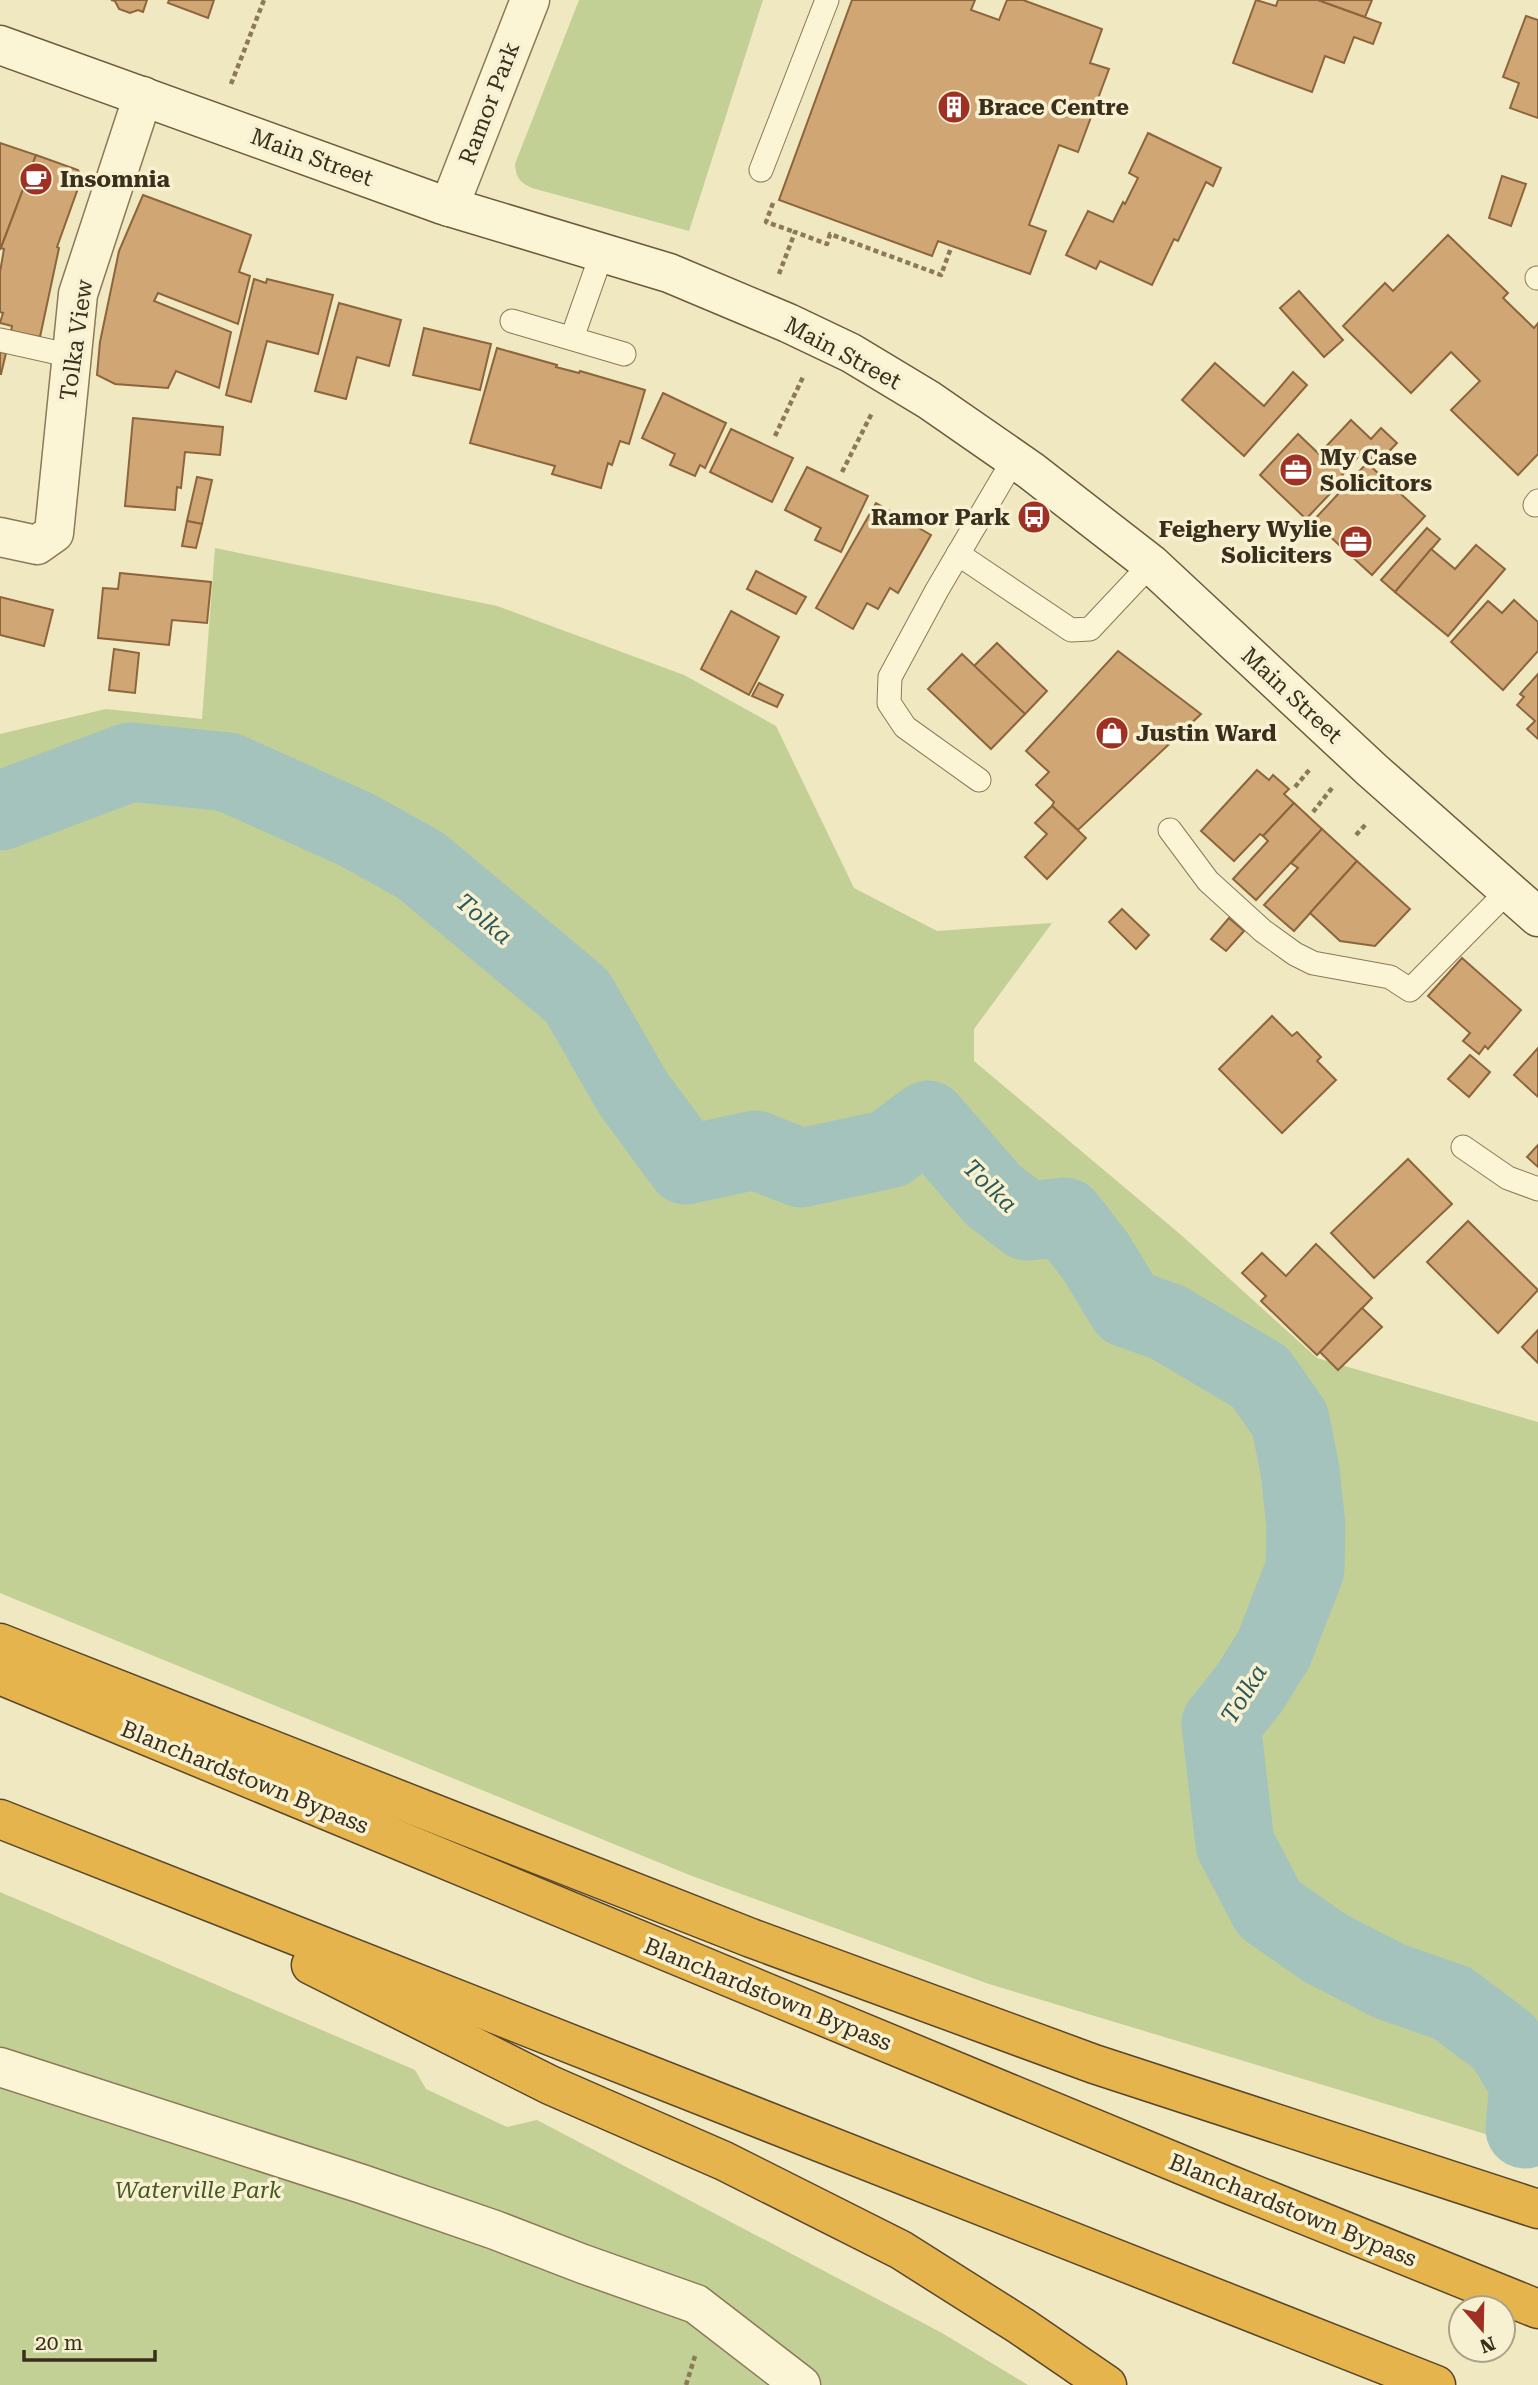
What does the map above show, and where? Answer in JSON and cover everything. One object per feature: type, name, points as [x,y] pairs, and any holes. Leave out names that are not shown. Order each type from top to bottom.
[{"type":"highway","points":[[0,1643],[751,1938],[1094,2064],[1538,2208]]},
{"type":"highway","name":"Blanchardstown Bypass","points":[[0,1675],[1215,2179],[1538,2309]]},
{"type":"highway","points":[[0,1819],[1436,2385]]},
{"type":"highway","points":[[0,1825],[287,1953],[550,2085],[724,2161],[901,2250],[1021,2326],[1107,2385]]},
{"type":"street","name":"Ramor Park","points":[[449,207],[530,0]]},
{"type":"street","name":"Main Street","points":[[0,45],[449,207],[669,273],[788,323],[851,353],[929,400],[1014,459],[1151,564],[1372,770],[1538,918]]},
{"type":"street","name":"Tolka View","points":[[0,537],[37,545],[54,533],[78,294],[143,96]]},
{"type":"street","points":[[0,2067],[374,2188],[696,2304],[801,2385]]},
{"type":"lane","points":[[761,170],[827,0]]},
{"type":"lane","points":[[572,338],[602,253]]},
{"type":"lane","points":[[512,321],[624,354]]},
{"type":"lane","points":[[0,340],[72,356]]},
{"type":"lane","points":[[979,780],[905,727],[889,703],[890,677],[1014,459]]},
{"type":"lane","points":[[958,554],[1071,630],[1090,629],[1151,564]]},
{"type":"lane","points":[[1170,830],[1208,881],[1263,931],[1295,954],[1313,962],[1390,977],[1409,990],[1508,891]]},
{"type":"lane","points":[[1462,1147],[1507,1178],[1538,1189]]},
{"type":"path","points":[[202,117],[229,88],[264,0]]},
{"type":"path","points":[[775,225],[827,244],[830,234],[941,275],[952,245]]},
{"type":"path","points":[[785,259],[795,232]]},
{"type":"path","points":[[775,436],[807,369]]},
{"type":"path","points":[[842,472],[874,408]]},
{"type":"path","points":[[1312,812],[1335,785]]},
{"type":"green space","points":[[579,0],[763,0],[689,231],[532,188],[517,176],[515,164]]},
{"type":"green space","points":[[215,548],[497,606],[684,675],[776,726],[854,888],[937,931],[1052,923],[974,1029],[974,1061],[1180,1234],[1317,1358],[1538,1422],[1538,2150],[989,1984],[692,1876],[0,1593],[0,734],[106,709],[202,719]]},
{"type":"green space","name":"Waterville Park","points":[[0,1892],[415,2070],[426,2089],[507,2127],[537,2120],[942,2333],[1028,2385],[0,2385]]},
{"type":"building","points":[[111,0],[147,0],[143,12],[138,10],[130,13],[119,9],[115,1]]},
{"type":"building","points":[[169,0],[214,0],[208,18],[168,3]]},
{"type":"building","name":"Brace Centre","points":[[852,0],[975,0],[971,10],[999,20],[1007,0],[1023,0],[1102,29],[1090,63],[1109,69],[1078,152],[1059,145],[1029,225],[1046,231],[1030,274],[938,241],[932,256],[779,200]]},
{"type":"building","points":[[1256,0],[1276,6],[1278,0],[1318,0],[1381,23],[1373,44],[1354,37],[1344,63],[1325,56],[1312,92],[1233,63]]},
{"type":"building","points":[[1318,0],[1372,0],[1365,17]]},
{"type":"building","points":[[1526,16],[1538,20],[1538,118],[1510,108],[1519,83],[1503,77]]},
{"type":"building","points":[[1148,133],[1221,168],[1213,186],[1206,182],[1178,241],[1174,239],[1152,285],[1100,261],[1096,269],[1066,255],[1088,211],[1113,222],[1138,178],[1129,173]]},
{"type":"building","points":[[0,143],[36,155],[0,250]]},
{"type":"building","points":[[36,155],[78,170],[82,177],[57,247],[59,248],[40,337],[11,331],[12,326],[0,323],[3,313],[0,312],[0,272],[4,249],[1,248]]},
{"type":"building","points":[[1502,176],[1526,184],[1511,226],[1489,218]]},
{"type":"building","points":[[143,195],[251,235],[239,272],[250,276],[238,324],[158,293],[154,301],[231,332],[219,388],[176,371],[168,388],[115,384],[97,375],[100,342],[119,251]]},
{"type":"building","points":[[1448,235],[1508,293],[1503,298],[1534,328],[1538,323],[1538,454],[1518,475],[1451,410],[1480,381],[1451,352],[1411,393],[1343,326],[1385,283],[1393,291]]},
{"type":"building","points":[[254,279],[266,283],[267,279],[333,295],[318,354],[267,341],[251,402],[226,395]]},
{"type":"building","points":[[1299,291],[1343,340],[1324,357],[1280,308]]},
{"type":"building","points":[[339,303],[401,320],[389,366],[357,357],[346,399],[315,391]]},
{"type":"building","points":[[424,328],[491,344],[480,390],[413,375]]},
{"type":"building","points":[[497,348],[557,365],[556,367],[579,373],[580,371],[645,390],[629,444],[620,441],[612,465],[608,463],[601,488],[552,474],[555,466],[470,443]]},
{"type":"building","points":[[0,352],[6,353],[1,374],[0,374]]},
{"type":"building","points":[[1215,363],[1264,406],[1293,372],[1307,385],[1244,456],[1182,400]]},
{"type":"building","points":[[663,393],[726,423],[705,468],[700,465],[695,476],[670,465],[675,454],[642,438]]},
{"type":"building","points":[[133,418],[223,427],[220,455],[185,452],[181,488],[177,487],[175,510],[125,506]]},
{"type":"building","points":[[1351,420],[1371,439],[1381,428],[1397,443],[1377,464],[1363,451],[1342,475],[1345,478],[1306,519],[1260,475],[1298,434],[1319,454]]},
{"type":"building","points":[[731,429],[793,458],[772,502],[710,472]]},
{"type":"building","points":[[1367,463],[1425,516],[1372,575],[1313,521]]},
{"type":"building","points":[[807,467],[868,496],[841,552],[815,540],[821,528],[785,510]]},
{"type":"building","points":[[197,477],[212,480],[202,524],[187,521]]},
{"type":"building","points":[[876,503],[931,535],[898,593],[890,588],[878,609],[867,603],[853,629],[816,608]]},
{"type":"building","points":[[187,521],[202,524],[196,548],[182,546]]},
{"type":"building","points":[[1427,528],[1440,539],[1395,592],[1381,580]]},
{"type":"building","points":[[1476,545],[1505,569],[1448,636],[1395,592],[1431,549],[1455,569]]},
{"type":"building","points":[[756,571],[806,597],[796,614],[747,589]]},
{"type":"building","points":[[120,573],[211,582],[207,623],[172,620],[169,645],[98,638],[103,588],[118,589]]},
{"type":"building","points":[[0,597],[53,610],[44,646],[0,635]]},
{"type":"building","points":[[1514,600],[1538,622],[1538,651],[1503,690],[1451,642],[1488,601],[1502,613]]},
{"type":"building","points":[[731,611],[779,637],[749,695],[701,669]]},
{"type":"building","points":[[997,643],[1047,691],[1025,714],[974,666]]},
{"type":"building","points":[[114,649],[139,653],[135,693],[109,690]]},
{"type":"building","name":"Justin Ward","points":[[1118,651],[1201,714],[1078,830],[1052,806],[1054,802],[1036,785],[1049,772],[1026,751]]},
{"type":"building","points":[[962,654],[1025,714],[991,749],[928,689]]},
{"type":"building","points":[[1538,674],[1538,739],[1527,729],[1535,721],[1517,705],[1524,697],[1520,694]]},
{"type":"building","points":[[759,683],[783,695],[777,707],[752,696]]},
{"type":"building","points":[[1257,770],[1269,780],[1273,775],[1289,789],[1284,794],[1294,803],[1263,836],[1260,834],[1234,861],[1201,831]]},
{"type":"building","points":[[1294,803],[1322,829],[1256,900],[1233,879],[1268,841],[1263,836]]},
{"type":"building","points":[[1052,806],[1086,838],[1047,879],[1025,857],[1047,834],[1035,823]]},
{"type":"building","points":[[1322,829],[1357,861],[1294,931],[1264,905],[1298,868],[1291,863]]},
{"type":"building","points":[[1357,861],[1410,909],[1375,946],[1340,941],[1310,913]]},
{"type":"building","points":[[1122,909],[1149,935],[1136,949],[1109,922]]},
{"type":"building","points":[[1229,918],[1244,931],[1226,951],[1211,939]]},
{"type":"building","points":[[1462,958],[1521,1010],[1488,1049],[1485,1046],[1479,1054],[1463,1041],[1470,1033],[1428,996]]},
{"type":"building","points":[[1272,1016],[1292,1036],[1297,1032],[1321,1057],[1317,1061],[1336,1080],[1282,1133],[1219,1069]]},
{"type":"building","points":[[1538,1048],[1538,1097],[1514,1075]]},
{"type":"building","points":[[1470,1055],[1490,1072],[1469,1097],[1448,1079]]},
{"type":"building","points":[[1538,1145],[1538,1167],[1527,1157]]},
{"type":"building","points":[[1408,1159],[1452,1204],[1374,1278],[1331,1233]]},
{"type":"building","points":[[1468,1221],[1538,1290],[1498,1333],[1427,1262]]},
{"type":"building","points":[[1316,1244],[1372,1298],[1317,1355],[1261,1301],[1266,1296],[1242,1273],[1262,1253],[1286,1276]]},
{"type":"building","points":[[1362,1308],[1382,1327],[1338,1370],[1320,1352]]},
{"type":"building","points":[[1538,1330],[1538,1363],[1522,1347]]},
{"type":"waterway","name":"Tolka","points":[[0,811],[130,762],[228,772],[357,830],[420,865],[577,996],[633,1093],[686,1165],[755,1150],[801,1168],[889,1149],[928,1120],[993,1195],[1027,1221],[1065,1217],[1096,1257],[1127,1308],[1167,1322],[1260,1377],[1290,1420],[1300,1470],[1306,1526],[1305,1569],[1274,1649],[1249,1689],[1221,1724],[1235,1844],[1269,1909],[1325,1948],[1389,1981],[1452,2003],[1504,2042],[1529,2083],[1525,2129]]},
{"type":"place","name":"Brace Centre","points":[[954,107]]},
{"type":"place","name":"Insomnia","points":[[36,179]]},
{"type":"place","name":"My Case Solicitors","points":[[1296,470]]},
{"type":"place","name":"Ramor Park","points":[[1034,517]]},
{"type":"place","name":"Feighery Wylie Soliciters","points":[[1356,542]]},
{"type":"place","name":"Justin Ward","points":[[1112,733]]}]
